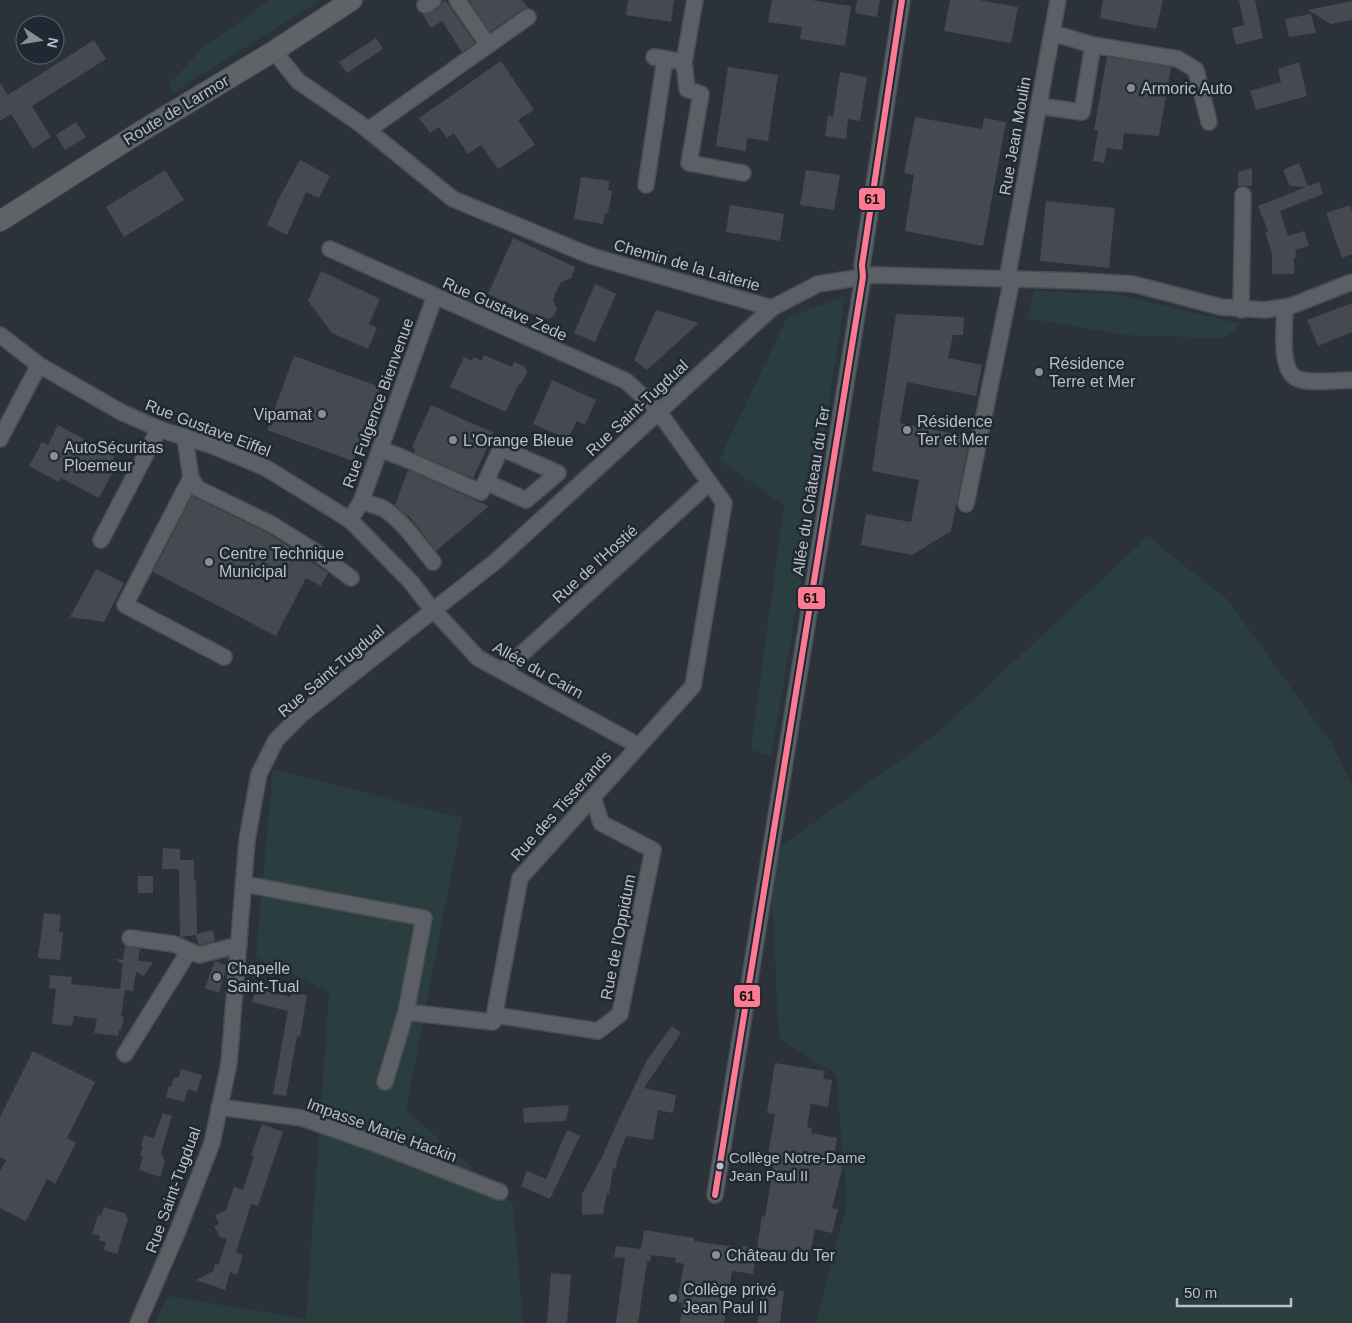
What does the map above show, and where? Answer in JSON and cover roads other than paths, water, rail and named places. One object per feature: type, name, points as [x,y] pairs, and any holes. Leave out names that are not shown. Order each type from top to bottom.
[{"type":"main road","name":"Route de Larmor","points":[[0,221],[352,0]]},
{"type":"street","points":[[457,0],[488,45]]},
{"type":"street","points":[[694,0],[684,62],[687,88],[701,94],[689,163],[743,173]]},
{"type":"street","name":"Allée du Château du Ter","points":[[715,1195],[863,277],[862,265],[902,0]]},
{"type":"street","name":"Rue Jean Moulin","points":[[966,504],[1009,279],[1058,0]]},
{"type":"street","points":[[368,130],[528,17]]},
{"type":"street","points":[[1052,34],[1094,45],[1178,59],[1196,70],[1209,122]]},
{"type":"street","points":[[1038,106],[1082,112],[1094,45]]},
{"type":"street","name":"Chemin de la Laiterie","points":[[274,50],[298,81],[368,130],[453,199],[591,256],[772,308],[818,284],[863,277],[898,275],[1133,284],[1221,307],[1242,310],[1264,310],[1285,307],[1352,282]]},
{"type":"street","points":[[646,185],[659,58],[684,62]]},
{"type":"street","points":[[1242,310],[1243,194]]},
{"type":"street","name":"Rue Gustave Zede","points":[[330,249],[626,382],[658,412]]},
{"type":"street","name":"Rue Fulgence Bienvenue","points":[[350,520],[361,502],[435,296]]},
{"type":"street","points":[[1285,307],[1284,356],[1289,373],[1297,379],[1306,381],[1352,380]]},
{"type":"street","name":"Rue Saint-Tugdual","points":[[138,1323],[177,1233],[208,1152],[219,1107],[229,1063],[247,840],[259,774],[276,740],[303,713],[496,561],[772,308]]},
{"type":"street","name":"Rue Gustave Eiffel","points":[[0,335],[39,364],[121,412],[159,429],[212,446],[266,468],[350,520],[411,582],[433,610]]},
{"type":"street","points":[[0,439],[39,364]]},
{"type":"street","name":"Rue des Tisserands","points":[[495,1015],[520,878],[693,686],[724,504],[658,412]]},
{"type":"street","points":[[101,540],[159,429]]},
{"type":"street","points":[[185,437],[191,478],[197,488],[273,525],[316,552],[351,578]]},
{"type":"street","points":[[380,449],[481,492],[486,482]]},
{"type":"street","points":[[191,478],[125,606],[224,657]]},
{"type":"street","name":"Rue de l'Hostié","points":[[503,671],[709,483]]},
{"type":"street","points":[[361,502],[382,508],[388,512],[433,562]]},
{"type":"street","name":"Allée du Cairn","points":[[433,610],[478,658],[639,746]]},
{"type":"street","name":"Rue de l'Oppidum","points":[[495,1015],[598,1031],[620,1014],[652,850],[600,823],[593,796]]},
{"type":"street","points":[[244,884],[424,918],[406,1012],[384,1082]]},
{"type":"street","points":[[130,938],[174,944],[199,955],[239,944]]},
{"type":"street","points":[[125,1054],[189,951]]},
{"type":"street","points":[[406,1012],[493,1022],[495,1015]]},
{"type":"street","name":"Impasse Marie Hackin","points":[[219,1107],[302,1118],[387,1148],[500,1192]]},
{"type":"place","name":"Armoric Auto","points":[[1131,88]]},
{"type":"place","name":"Résidence Terre et Mer","points":[[1039,372]]},
{"type":"place","name":"Vipamat","points":[[322,414]]},
{"type":"place","name":"Résidence Ter et Mer","points":[[907,430]]},
{"type":"place","name":"L'Orange Bleue","points":[[453,440]]},
{"type":"place","name":"AutoSécuritas Ploemeur","points":[[54,456]]},
{"type":"place","name":"Centre Technique Municipal","points":[[209,562]]},
{"type":"place","name":"Chapelle Saint-Tual","points":[[217,977]]},
{"type":"place","name":"Collège Notre-Dame Jean Paul II","points":[[720,1166]]},
{"type":"place","name":"Château du Ter","points":[[716,1255]]},
{"type":"place","name":"Collège privé Jean Paul II","points":[[673,1298]]}]
